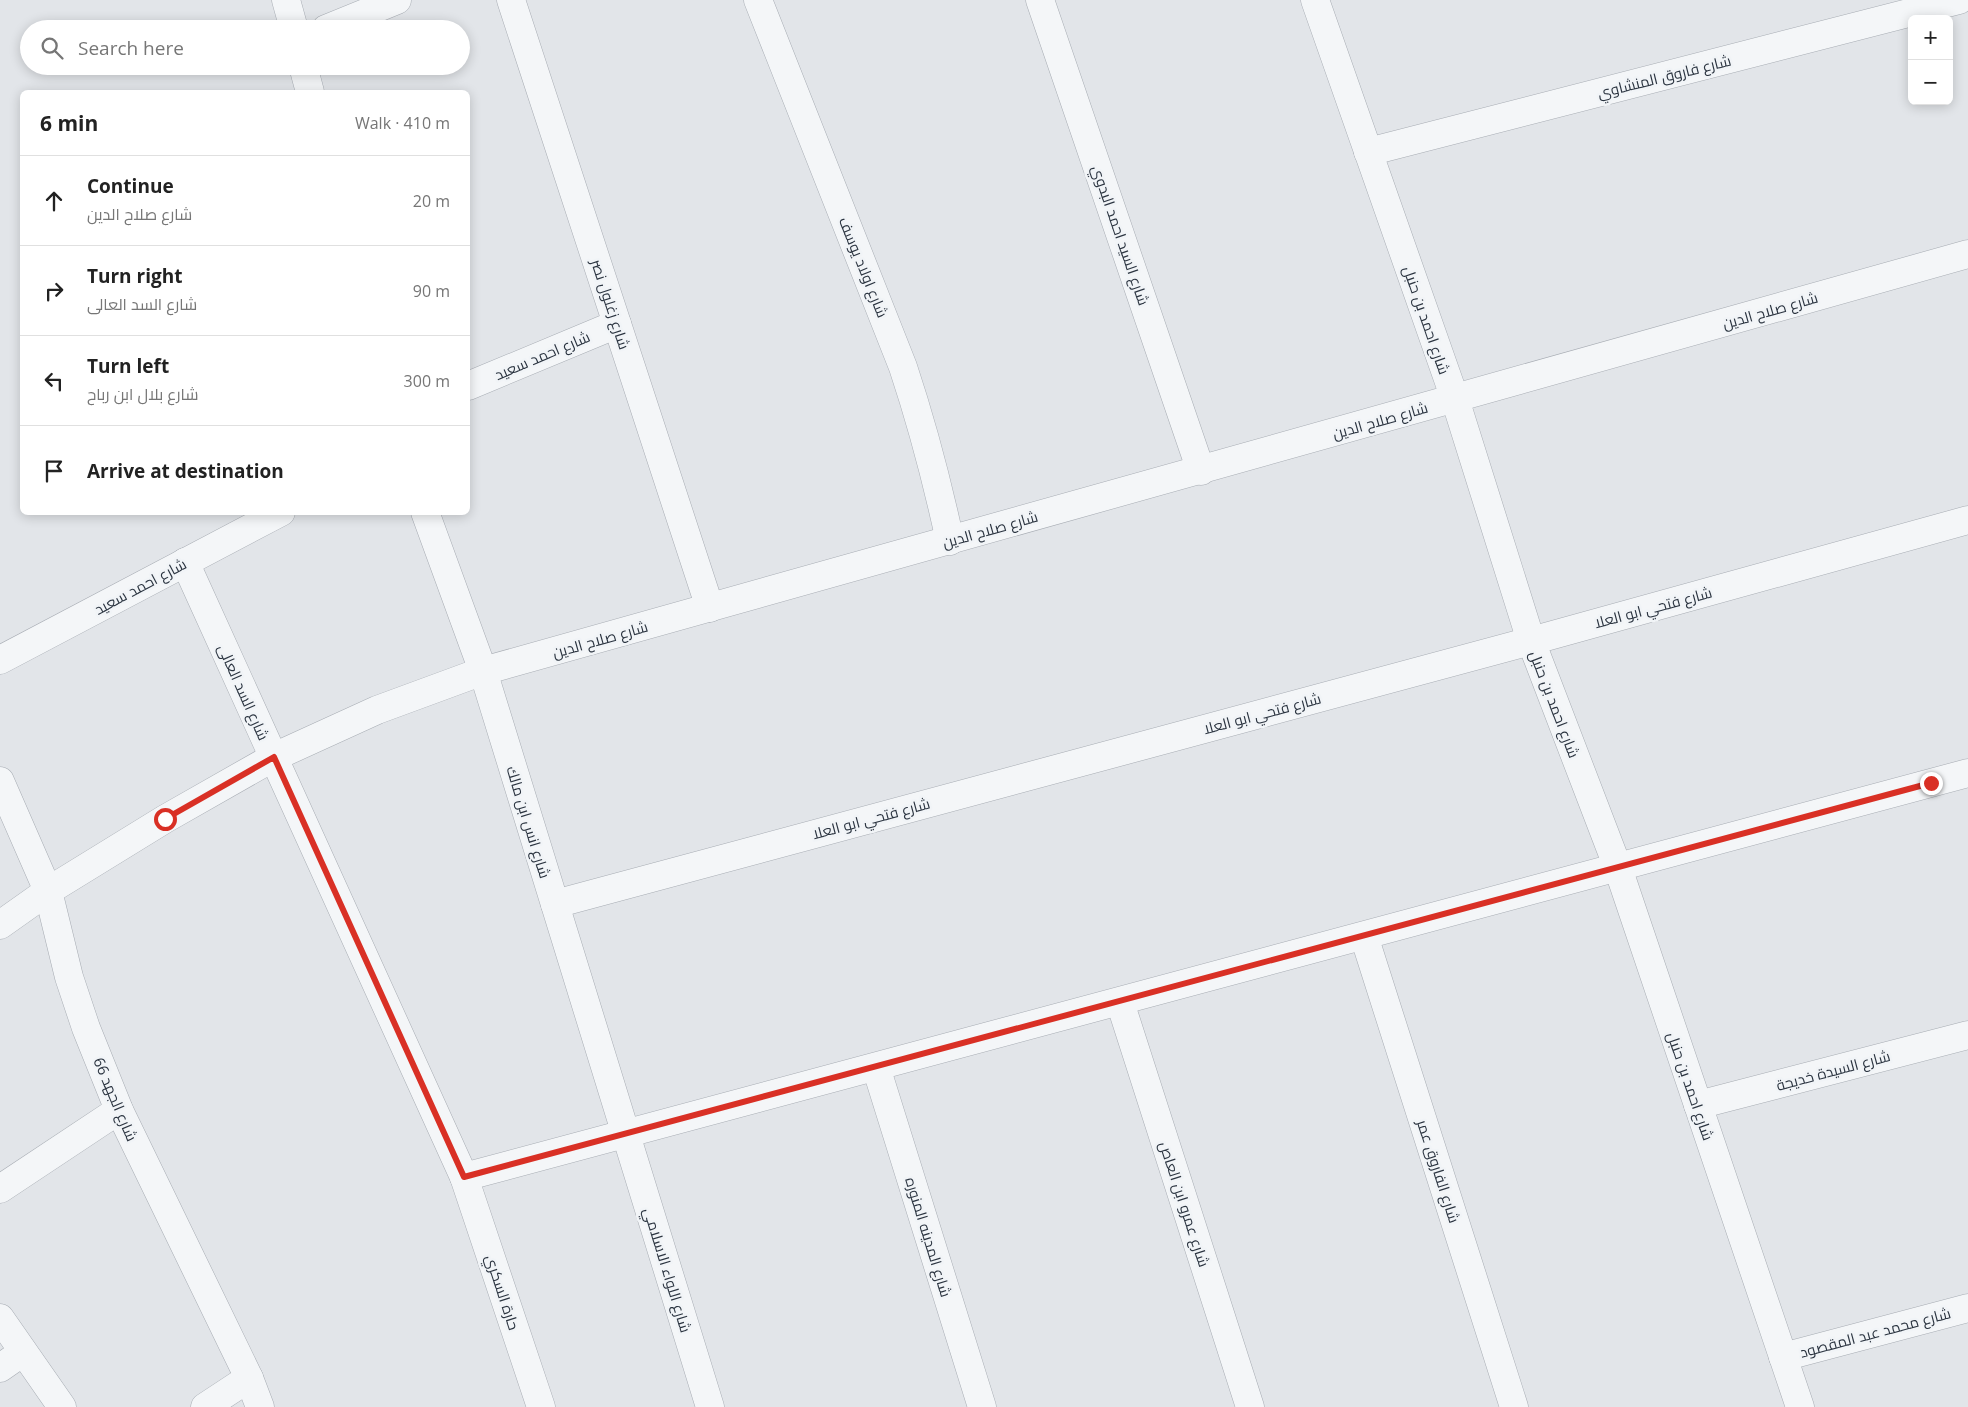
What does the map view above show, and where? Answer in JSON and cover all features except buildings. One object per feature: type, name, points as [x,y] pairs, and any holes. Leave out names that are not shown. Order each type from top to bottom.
[{"type":"street","points":[[286,0],[292,20]]},
{"type":"street","points":[[348,20],[397,0]]},
{"type":"street","name":"شارع زغلول نصر","points":[[511,0],[710,608]]},
{"type":"street","name":"شارع اولاد يوسف","points":[[758,0],[902,366],[933,465],[950,541]]},
{"type":"street","name":"شارع السيد احمد البدوي","points":[[1040,0],[1201,471]]},
{"type":"street","name":"شارع احمد بن حنبل","points":[[1315,0],[1456,399],[1531,641],[1618,868],[1800,1407]]},
{"type":"street","name":"شارع فاروق المنشاوي","points":[[1368,152],[1959,0]]},
{"type":"street","points":[[305,75],[309,90]]},
{"type":"street","name":"شارع صلاح الدين","points":[[0,925],[48,891],[165,819],[274,757],[377,710],[483,671],[1201,471],[1968,254]]},
{"type":"street","name":"شارع احمد سعيد","points":[[470,385],[617,324]]},
{"type":"street","name":"شارع احمد سعيد","points":[[0,660],[275,515]]},
{"type":"street","name":"شارع انس ابن مالك","points":[[426,515],[483,671],[627,1134]]},
{"type":"street","name":"شارع فتحي ابو العلا","points":[[555,904],[1531,641],[1968,520]]},
{"type":"street","name":"شارع السد العالى","points":[[185,562],[464,1177]]},
{"type":"street","points":[[464,1177],[1968,773]]},
{"type":"street","name":"شارع الجهد 66","points":[[0,781],[48,891],[72,986],[86,1028],[119,1110],[248,1378],[260,1407]]},
{"type":"street","name":"شارع الفاروق عمر","points":[[1364,936],[1514,1407]]},
{"type":"street","name":"شارع عمرو ابن العاص","points":[[1120,1002],[1250,1407]]},
{"type":"street","name":"شارع السيدة خديجة","points":[[1698,1105],[1968,1035]]},
{"type":"street","name":"شارع المدينه المنوره","points":[[876,1067],[982,1407]]},
{"type":"street","points":[[0,1190],[119,1110]]},
{"type":"street","name":"شارع اللواء الاسلامي","points":[[627,1134],[710,1407]]},
{"type":"street","name":"حارة السكري","points":[[464,1177],[541,1407]]},
{"type":"street","name":"شارع محمد عبد المقصود","points":[[1783,1357],[1968,1308]]},
{"type":"street","points":[[0,1318],[62,1407]]},
{"type":"street","points":[[0,1368],[23,1352]]},
{"type":"street","points":[[205,1407],[248,1378]]},
{"type":"route","points":[[165,819],[274,757],[464,1177],[1931,783]]}]
